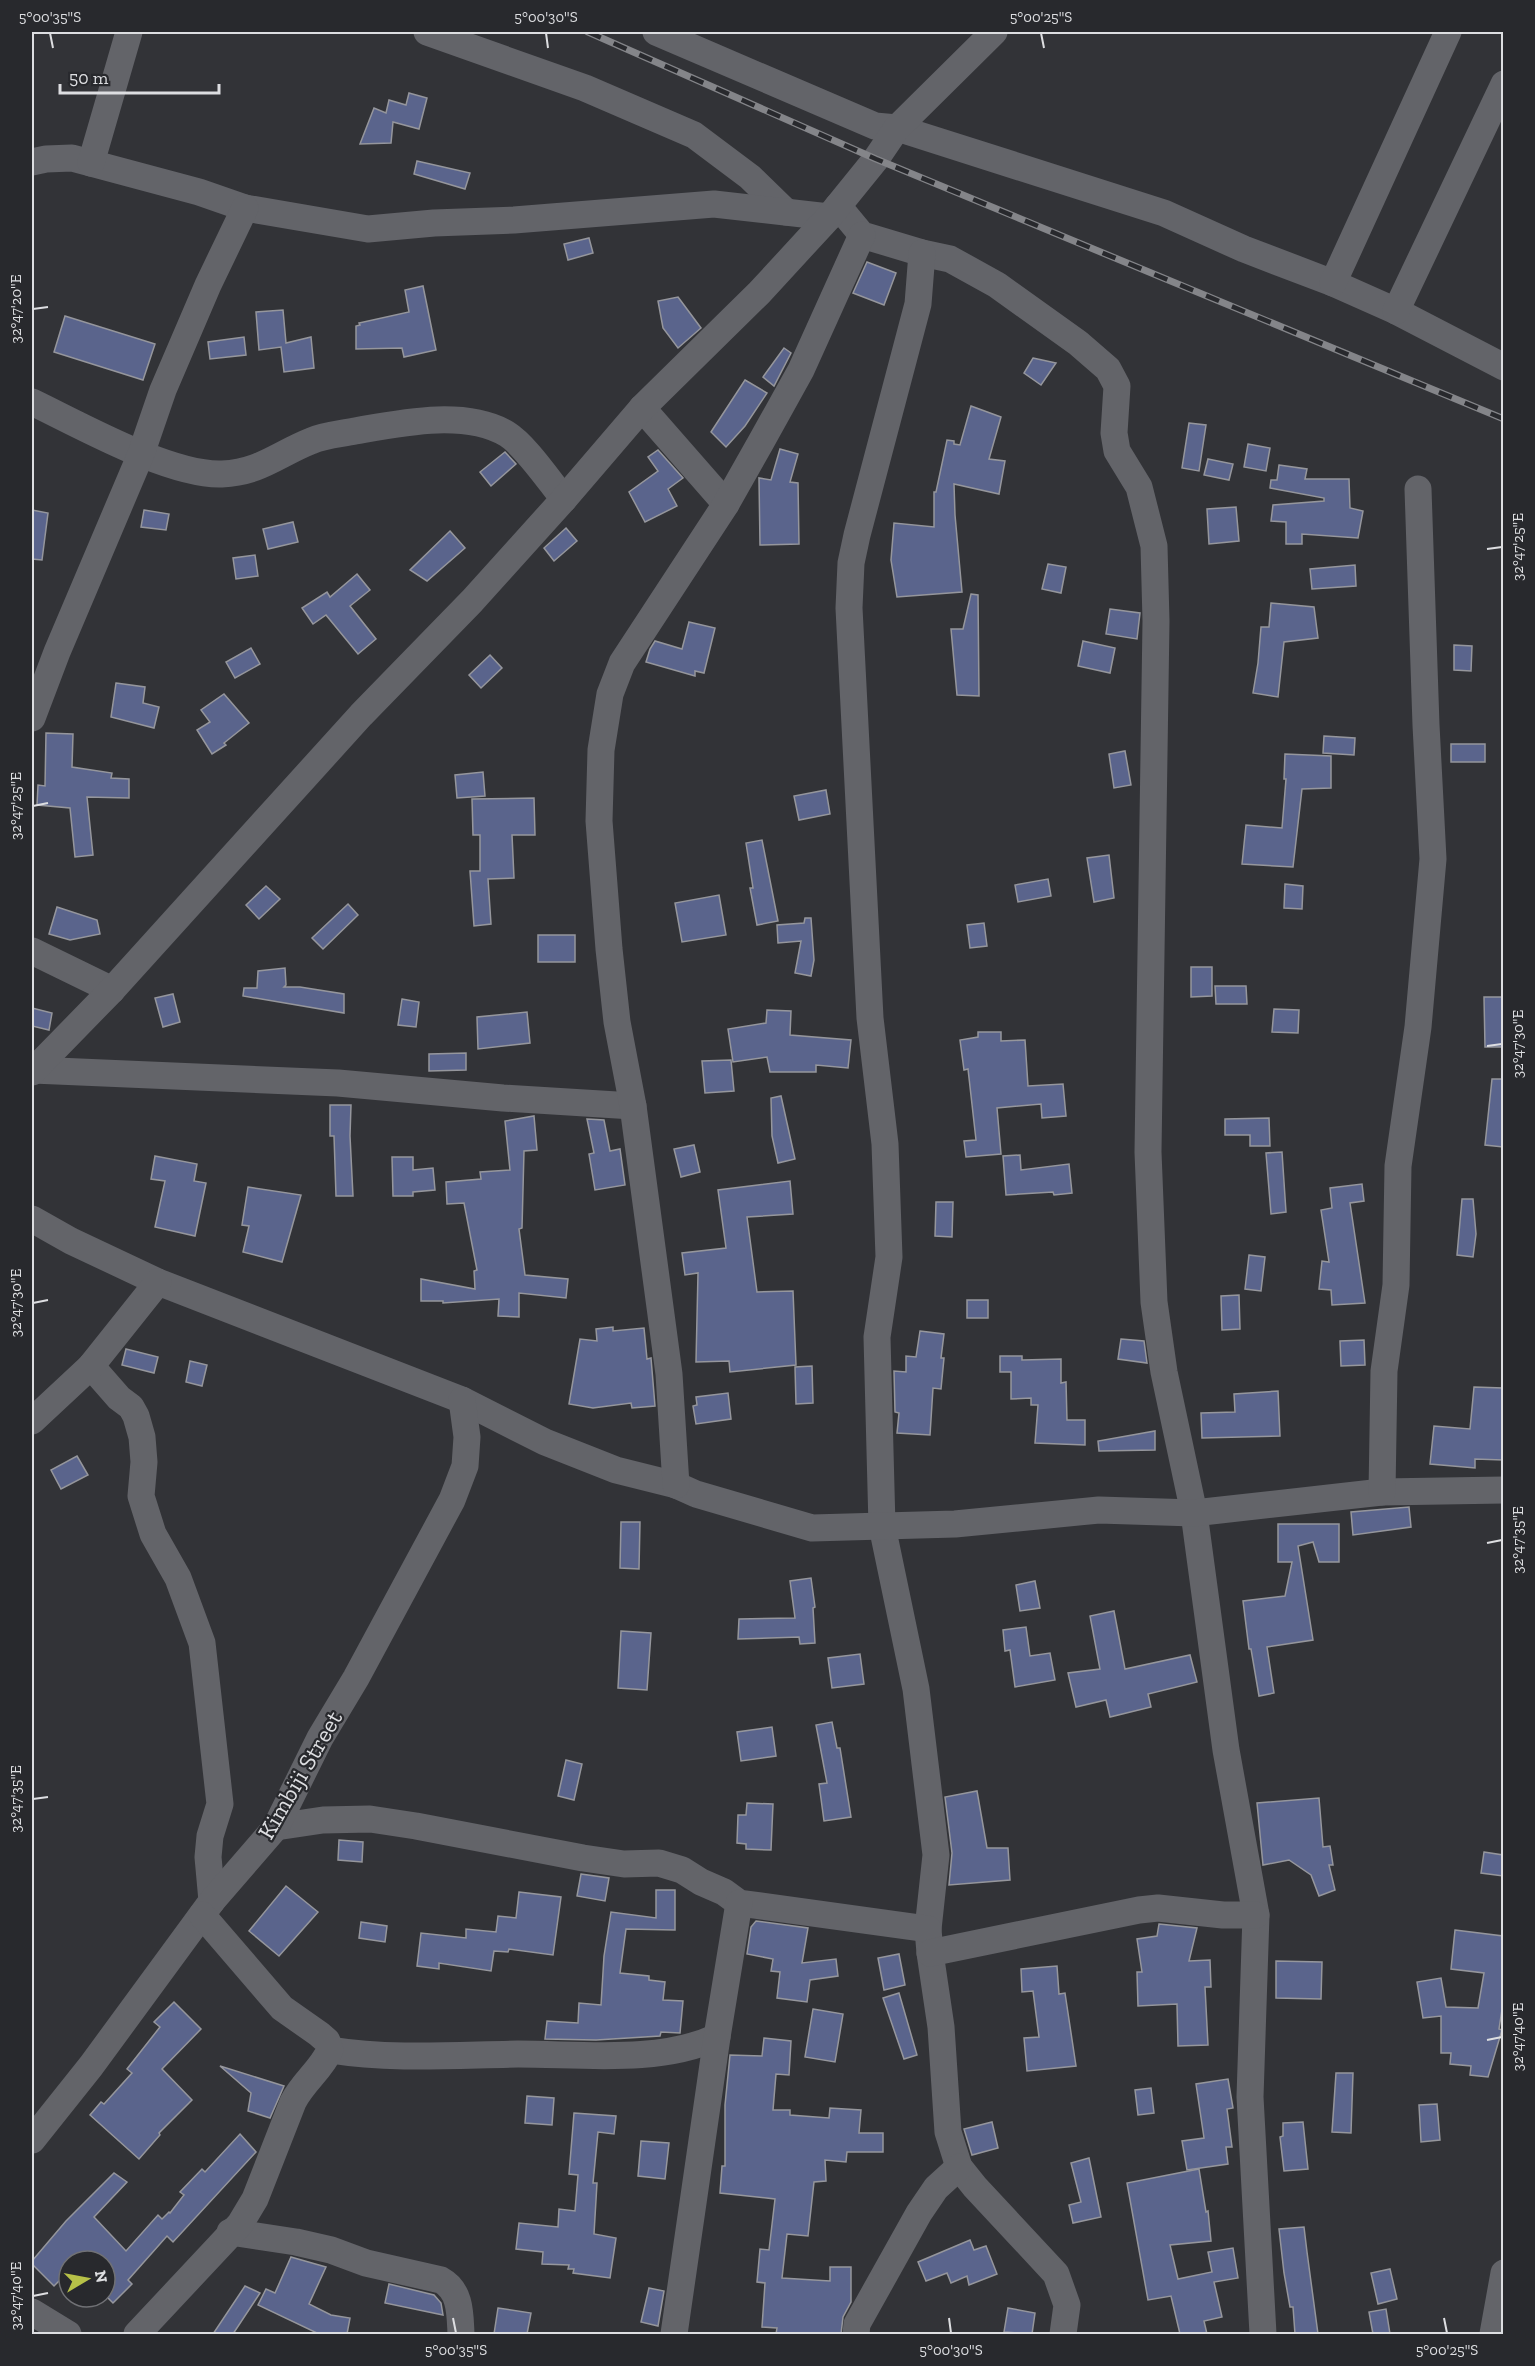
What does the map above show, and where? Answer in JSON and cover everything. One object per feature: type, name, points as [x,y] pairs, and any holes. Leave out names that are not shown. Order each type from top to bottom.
[{"type":"street","points":[[91,163],[129,32]]},
{"type":"street","points":[[427,32],[585,88],[694,135],[750,177],[786,212]]},
{"type":"street","points":[[656,32],[875,126],[897,128],[1164,213],[1244,249],[1333,283],[1396,311],[1503,367]]},
{"type":"street","points":[[32,1071],[112,990],[362,715],[472,601],[642,408],[759,293],[834,212],[876,159],[897,128],[994,32]]},
{"type":"street","points":[[1333,283],[1448,32]]},
{"type":"street","points":[[1396,311],[1503,84]]},
{"type":"street","points":[[32,162],[46,159],[72,159],[199,192],[245,208],[369,229],[714,204],[786,212],[834,212],[862,235],[950,259],[997,285],[1078,344],[1108,369],[1117,386],[1114,433],[1117,451],[1139,487],[1154,546],[1156,621],[1148,1152],[1154,1302],[1164,1372],[1194,1513],[1226,1750],[1256,1915],[1250,2097],[1263,2334]]},
{"type":"street","points":[[32,718],[57,652],[141,454],[163,390],[208,285],[245,208]]},
{"type":"street","points":[[676,1485],[669,1374],[633,1106],[617,1022],[609,949],[599,821],[601,750],[610,694],[622,663],[726,504],[801,370],[862,235]]},
{"type":"street","points":[[922,253],[918,304],[856,535],[851,563],[849,608],[870,1018],[885,1144],[889,1257],[877,1337],[882,1526],[916,1689],[935,1844],[929,1941],[941,2027],[948,2132],[959,2167],[1056,2274],[1067,2306],[1063,2334]]},
{"type":"street","points":[[32,402],[141,454],[192,470],[222,474],[256,468],[314,439],[416,420],[474,423],[508,434],[519,443],[564,499]]},
{"type":"street","points":[[642,408],[726,504]]},
{"type":"street","points":[[1382,1492],[1384,1371],[1396,1285],[1398,1166],[1418,1027],[1433,860],[1418,489]]},
{"type":"street","points":[[32,951],[112,990]]},
{"type":"street","points":[[32,1071],[338,1083],[503,1098],[633,1106]]},
{"type":"street","points":[[32,1219],[71,1241],[158,1282],[462,1400],[545,1442],[616,1470],[676,1485],[696,1494],[812,1528],[955,1524],[1099,1510],[1194,1513],[1382,1492],[1503,1490]]},
{"type":"street","points":[[32,1421],[91,1366],[158,1282]]},
{"type":"street","points":[[91,1366],[119,1398],[131,1407],[136,1416],[142,1437],[144,1462],[141,1497],[153,1534],[178,1578],[202,1643],[220,1804],[210,1836],[207,1908],[282,2008],[320,2034],[327,2041],[330,2050],[325,2062],[300,2088],[255,2199],[240,2224],[230,2232],[201,2267],[137,2334]]},
{"type":"street","name":"Kimbiji Street","points":[[32,2140],[91,2066],[207,1908],[276,1827],[320,1738],[356,1678],[453,1500],[465,1466],[467,1437],[462,1400]]},
{"type":"street","points":[[276,1827],[323,1820],[370,1819],[583,1858],[624,1864],[660,1863],[682,1870],[701,1882],[724,1892],[739,1903],[929,1941],[1158,1908],[1222,1915],[1256,1915]]},
{"type":"street","points":[[674,2334],[739,1903]]},
{"type":"street","points":[[330,2050],[362,2055],[416,2058],[515,2054],[661,2054],[697,2046],[717,2037]]},
{"type":"street","points":[[856,2334],[857,2324],[919,2212],[936,2188],[959,2167]]},
{"type":"street","points":[[230,2232],[296,2242],[331,2250],[366,2263],[441,2280],[450,2285],[455,2293],[460,2313],[461,2334]]},
{"type":"street","points":[[1493,2334],[1501,2299],[1503,2273]]},
{"type":"street","points":[[32,2312],[68,2334]]},
{"type":"building","points":[[409,93],[427,98],[419,129],[393,122],[391,143],[360,144],[374,108],[386,113],[389,100],[406,105]]},
{"type":"building","points":[[417,161],[470,173],[465,189],[414,174]]},
{"type":"building","points":[[589,238],[593,253],[568,260],[564,244]]},
{"type":"building","points":[[867,262],[896,273],[884,305],[853,293]]},
{"type":"building","points":[[423,286],[436,350],[404,357],[402,348],[356,349],[356,326],[360,325],[359,323],[409,312],[405,290]]},
{"type":"building","points":[[678,297],[701,328],[678,348],[663,328],[658,301]]},
{"type":"building","points":[[283,310],[286,343],[311,337],[314,368],[284,372],[281,347],[259,350],[256,312]]},
{"type":"building","points":[[65,316],[155,344],[143,380],[54,352]]},
{"type":"building","points":[[244,337],[246,355],[210,359],[208,342]]},
{"type":"building","points":[[784,348],[791,353],[774,386],[763,377]]},
{"type":"building","points":[[1033,358],[1056,363],[1041,385],[1024,373]]},
{"type":"building","points":[[745,380],[767,393],[745,426],[726,447],[711,432]]},
{"type":"building","points":[[971,406],[1001,417],[989,459],[1005,461],[999,494],[954,484],[962,592],[897,597],[891,560],[894,523],[934,527],[934,492],[936,492],[947,440],[960,445]]},
{"type":"building","points":[[1189,423],[1206,425],[1199,471],[1182,468]]},
{"type":"building","points":[[1248,444],[1270,448],[1266,471],[1244,467]]},
{"type":"building","points":[[780,449],[798,454],[790,482],[798,483],[799,544],[760,545],[759,478],[771,480]]},
{"type":"building","points":[[658,450],[683,478],[668,489],[677,506],[645,522],[629,492],[658,471],[648,457]]},
{"type":"building","points":[[505,452],[516,464],[491,486],[480,472]]},
{"type":"building","points":[[1208,459],[1233,464],[1229,480],[1204,475]]},
{"type":"building","points":[[1279,465],[1307,469],[1305,479],[1349,479],[1350,508],[1363,511],[1358,538],[1302,534],[1302,544],[1286,544],[1286,522],[1271,521],[1273,505],[1324,501],[1324,498],[1270,488],[1271,480],[1277,480]]},
{"type":"building","points":[[1236,507],[1239,541],[1209,544],[1207,509]]},
{"type":"building","points":[[32,510],[48,513],[42,560],[32,559]]},
{"type":"building","points":[[144,510],[169,514],[166,530],[141,527]]},
{"type":"building","points":[[293,522],[298,542],[268,549],[263,529]]},
{"type":"building","points":[[566,528],[577,541],[554,561],[544,548]]},
{"type":"building","points":[[450,531],[465,548],[427,581],[410,570]]},
{"type":"building","points":[[255,555],[258,576],[236,579],[233,558]]},
{"type":"building","points":[[1048,564],[1066,567],[1061,593],[1042,589]]},
{"type":"building","points":[[1355,565],[1356,586],[1312,589],[1310,569]]},
{"type":"building","points":[[357,574],[370,590],[350,606],[376,639],[358,654],[326,615],[313,624],[302,608],[327,592],[330,597]]},
{"type":"building","points":[[971,594],[978,595],[979,696],[957,695],[951,629],[963,629]]},
{"type":"building","points":[[1271,603],[1314,607],[1318,638],[1284,642],[1278,697],[1253,693],[1261,627],[1269,627]]},
{"type":"building","points":[[1110,609],[1140,613],[1137,639],[1106,634]]},
{"type":"building","points":[[689,622],[715,628],[704,673],[695,671],[695,676],[646,662],[655,641],[682,649]]},
{"type":"building","points":[[1083,641],[1115,648],[1110,673],[1078,666]]},
{"type":"building","points":[[1454,645],[1472,646],[1471,671],[1454,670]]},
{"type":"building","points":[[251,648],[260,664],[235,678],[226,662]]},
{"type":"building","points":[[490,655],[502,668],[481,688],[469,675]]},
{"type":"building","points":[[116,683],[145,687],[143,703],[159,707],[154,728],[111,717]]},
{"type":"building","points":[[224,694],[249,723],[224,743],[226,745],[212,754],[197,730],[210,722],[201,710]]},
{"type":"building","points":[[46,733],[73,734],[72,767],[112,773],[111,778],[129,779],[129,798],[87,797],[93,855],[75,857],[70,808],[37,805],[38,785],[45,786]]},
{"type":"building","points":[[1324,736],[1355,738],[1354,755],[1323,753]]},
{"type":"building","points":[[1451,744],[1485,744],[1485,762],[1451,762]]},
{"type":"building","points":[[1125,751],[1131,785],[1114,788],[1109,754]]},
{"type":"building","points":[[1285,754],[1331,756],[1331,788],[1302,789],[1293,867],[1242,864],[1246,825],[1282,828],[1286,779],[1284,779]]},
{"type":"building","points":[[483,772],[485,796],[457,798],[455,775]]},
{"type":"building","points":[[826,790],[830,814],[799,820],[794,796]]},
{"type":"building","points":[[534,798],[535,835],[512,835],[514,878],[488,879],[491,924],[474,926],[470,871],[480,871],[480,835],[473,835],[472,799]]},
{"type":"building","points":[[762,840],[778,921],[757,925],[750,888],[753,888],[746,843]]},
{"type":"building","points":[[1109,855],[1114,898],[1094,902],[1087,858]]},
{"type":"building","points":[[1048,879],[1051,896],[1018,902],[1015,885]]},
{"type":"building","points":[[1285,884],[1303,886],[1302,909],[1284,908]]},
{"type":"building","points":[[266,886],[280,899],[259,919],[246,905]]},
{"type":"building","points":[[719,895],[726,935],[682,942],[675,903]]},
{"type":"building","points":[[348,904],[358,915],[323,949],[312,938]]},
{"type":"building","points":[[57,907],[97,920],[100,934],[70,940],[49,934]]},
{"type":"building","points":[[805,918],[811,918],[814,960],[811,976],[795,973],[801,941],[778,943],[777,925],[804,923]]},
{"type":"building","points":[[984,923],[987,946],[970,948],[967,925]]},
{"type":"building","points":[[538,935],[575,935],[575,962],[538,962]]},
{"type":"building","points":[[1191,967],[1212,967],[1212,996],[1191,997]]},
{"type":"building","points":[[285,968],[286,985],[284,987],[300,987],[344,994],[344,1013],[243,996],[244,988],[257,988],[258,971]]},
{"type":"building","points":[[1215,986],[1246,986],[1247,1004],[1216,1004]]},
{"type":"building","points":[[173,994],[180,1022],[163,1027],[155,998]]},
{"type":"building","points":[[1484,997],[1503,997],[1503,1047],[1485,1047]]},
{"type":"building","points":[[402,999],[419,1002],[416,1027],[398,1025]]},
{"type":"building","points":[[32,1008],[52,1013],[49,1030],[32,1026]]},
{"type":"building","points":[[1274,1009],[1299,1010],[1298,1033],[1272,1032]]},
{"type":"building","points":[[767,1010],[791,1011],[790,1035],[851,1040],[848,1068],[816,1065],[816,1072],[770,1072],[767,1057],[733,1062],[728,1029],[766,1023]]},
{"type":"building","points":[[527,1012],[530,1043],[478,1049],[477,1017]]},
{"type":"building","points":[[978,1032],[1001,1032],[1001,1041],[1025,1040],[1028,1086],[1063,1084],[1066,1116],[1042,1118],[1041,1104],[997,1108],[1001,1154],[966,1157],[964,1141],[976,1140],[968,1069],[964,1070],[960,1040],[978,1037]]},
{"type":"building","points":[[466,1053],[466,1070],[429,1071],[429,1054]]},
{"type":"building","points":[[731,1060],[734,1091],[705,1093],[702,1061]]},
{"type":"building","points":[[1492,1079],[1503,1079],[1503,1147],[1485,1145]]},
{"type":"building","points":[[781,1096],[795,1159],[778,1163],[772,1136],[771,1098]]},
{"type":"building","points":[[330,1105],[351,1105],[353,1196],[336,1196],[334,1136],[330,1136]]},
{"type":"building","points":[[534,1116],[537,1150],[524,1151],[522,1228],[519,1229],[525,1275],[568,1279],[566,1298],[519,1293],[519,1317],[498,1316],[499,1299],[443,1303],[443,1301],[421,1301],[421,1279],[475,1289],[474,1271],[477,1270],[464,1203],[447,1204],[446,1182],[481,1179],[480,1172],[510,1170],[505,1121]]},
{"type":"building","points":[[1269,1118],[1270,1146],[1250,1146],[1250,1135],[1225,1135],[1225,1119]]},
{"type":"building","points":[[587,1119],[604,1120],[610,1151],[620,1149],[625,1185],[595,1190],[589,1154],[594,1153]]},
{"type":"building","points":[[694,1145],[700,1172],[681,1177],[674,1149]]},
{"type":"building","points":[[1282,1152],[1286,1212],[1271,1214],[1266,1153]]},
{"type":"building","points":[[1020,1155],[1021,1170],[1069,1164],[1072,1193],[1006,1195],[1003,1156]]},
{"type":"building","points":[[155,1156],[197,1164],[194,1181],[206,1183],[195,1236],[155,1227],[165,1181],[151,1179]]},
{"type":"building","points":[[392,1157],[413,1157],[413,1170],[433,1168],[435,1190],[413,1192],[413,1196],[393,1196]]},
{"type":"building","points":[[790,1181],[793,1214],[747,1217],[757,1292],[793,1291],[796,1365],[730,1372],[729,1361],[696,1362],[698,1273],[685,1275],[682,1253],[726,1248],[718,1190]]},
{"type":"building","points":[[1362,1184],[1364,1201],[1350,1203],[1365,1303],[1332,1305],[1331,1290],[1319,1289],[1322,1261],[1329,1262],[1321,1210],[1332,1208],[1330,1188]]},
{"type":"building","points":[[248,1187],[301,1195],[282,1262],[243,1252],[249,1226],[242,1225]]},
{"type":"building","points":[[1462,1199],[1473,1199],[1476,1234],[1473,1257],[1457,1255]]},
{"type":"building","points":[[936,1202],[953,1202],[952,1237],[935,1236]]},
{"type":"building","points":[[1249,1255],[1265,1257],[1261,1291],[1245,1289]]},
{"type":"building","points":[[1239,1295],[1240,1329],[1222,1330],[1221,1296]]},
{"type":"building","points":[[967,1300],[988,1300],[988,1318],[967,1318]]},
{"type":"building","points":[[613,1327],[613,1331],[644,1328],[647,1359],[651,1358],[655,1406],[632,1408],[631,1403],[593,1408],[569,1404],[580,1339],[597,1341],[596,1329]]},
{"type":"building","points":[[920,1331],[944,1334],[941,1389],[933,1388],[930,1435],[897,1433],[899,1413],[895,1412],[894,1371],[906,1372],[906,1356],[916,1357]]},
{"type":"building","points":[[1121,1339],[1144,1341],[1147,1363],[1118,1359]]},
{"type":"building","points":[[1364,1340],[1365,1365],[1341,1366],[1340,1341]]},
{"type":"building","points":[[126,1349],[158,1357],[154,1373],[122,1365]]},
{"type":"building","points":[[1000,1356],[1022,1356],[1022,1360],[1061,1359],[1061,1383],[1066,1382],[1067,1420],[1085,1420],[1085,1445],[1035,1443],[1038,1405],[1031,1405],[1031,1398],[1011,1399],[1011,1372],[1000,1372]]},
{"type":"building","points":[[190,1361],[207,1365],[202,1386],[186,1382]]},
{"type":"building","points":[[812,1366],[813,1403],[796,1404],[795,1367]]},
{"type":"building","points":[[1474,1387],[1503,1388],[1503,1460],[1475,1459],[1475,1468],[1430,1464],[1434,1426],[1470,1429]]},
{"type":"building","points":[[1278,1391],[1280,1436],[1202,1438],[1201,1413],[1235,1412],[1234,1394]]},
{"type":"building","points":[[728,1393],[731,1419],[696,1424],[693,1406],[697,1405],[696,1397]]},
{"type":"building","points":[[1155,1431],[1155,1450],[1099,1451],[1098,1441]]},
{"type":"building","points":[[77,1456],[88,1475],[61,1489],[51,1470]]},
{"type":"building","points":[[1409,1507],[1411,1527],[1353,1535],[1351,1512]]},
{"type":"building","points":[[621,1522],[640,1522],[639,1569],[620,1568]]},
{"type":"building","points":[[1278,1524],[1339,1524],[1339,1562],[1319,1562],[1313,1542],[1298,1546],[1313,1640],[1267,1647],[1274,1693],[1259,1696],[1251,1649],[1249,1649],[1243,1601],[1285,1596],[1292,1562],[1278,1562]]},
{"type":"building","points":[[811,1578],[815,1607],[813,1608],[815,1643],[800,1644],[799,1637],[738,1639],[739,1619],[795,1618],[790,1581]]},
{"type":"building","points":[[1035,1581],[1040,1608],[1020,1611],[1016,1585]]},
{"type":"building","points":[[1114,1611],[1125,1669],[1190,1655],[1197,1682],[1148,1694],[1151,1707],[1110,1717],[1106,1700],[1076,1707],[1068,1673],[1100,1669],[1090,1616]]},
{"type":"building","points":[[1026,1627],[1030,1656],[1050,1653],[1055,1680],[1015,1687],[1010,1650],[1005,1651],[1003,1630]]},
{"type":"building","points":[[621,1631],[651,1633],[647,1690],[618,1688]]},
{"type":"building","points":[[860,1654],[864,1684],[832,1688],[828,1658]]},
{"type":"building","points":[[832,1722],[837,1748],[840,1748],[851,1817],[824,1821],[819,1784],[827,1783],[816,1725]]},
{"type":"building","points":[[772,1727],[776,1756],[741,1761],[737,1732]]},
{"type":"building","points":[[566,1760],[582,1764],[574,1800],[558,1796]]},
{"type":"building","points":[[977,1791],[987,1848],[1008,1848],[1010,1880],[949,1885],[952,1853],[945,1797]]},
{"type":"building","points":[[1319,1798],[1323,1847],[1330,1846],[1333,1865],[1329,1865],[1335,1890],[1319,1896],[1311,1875],[1289,1860],[1263,1865],[1257,1803]]},
{"type":"building","points":[[747,1803],[773,1804],[771,1850],[746,1849],[746,1844],[737,1843],[738,1815],[746,1815]]},
{"type":"building","points":[[339,1840],[363,1842],[362,1862],[338,1860]]},
{"type":"building","points":[[1484,1852],[1503,1855],[1503,1876],[1481,1873]]},
{"type":"building","points":[[581,1874],[609,1878],[605,1901],[577,1896]]},
{"type":"building","points":[[286,1886],[318,1912],[279,1956],[249,1931]]},
{"type":"building","points":[[656,1890],[675,1890],[675,1930],[626,1929],[620,1973],[649,1976],[649,1980],[665,1982],[663,2000],[683,2001],[680,2033],[661,2032],[660,2036],[596,2040],[545,2039],[547,2021],[578,2023],[579,2003],[601,2005],[604,1956],[611,1912],[656,1918]]},
{"type":"building","points":[[519,1892],[561,1897],[553,1955],[509,1949],[508,1952],[494,1951],[491,1971],[439,1963],[439,1969],[417,1966],[421,1933],[466,1938],[466,1929],[496,1932],[498,1916],[516,1918]]},
{"type":"building","points":[[756,1921],[808,1928],[802,1963],[836,1959],[838,1976],[810,1980],[807,2002],[777,1998],[780,1972],[771,1971],[773,1959],[747,1954],[751,1927]]},
{"type":"building","points":[[361,1922],[387,1926],[385,1942],[359,1938]]},
{"type":"building","points":[[1159,1924],[1197,1928],[1189,1961],[1210,1960],[1211,1987],[1205,1987],[1208,2045],[1178,2046],[1177,2004],[1138,2006],[1137,1972],[1142,1972],[1137,1939],[1157,1936]]},
{"type":"building","points":[[1455,1930],[1503,1936],[1503,2003],[1499,2029],[1502,2030],[1488,2077],[1470,2075],[1471,2066],[1450,2064],[1451,2053],[1441,2053],[1441,2016],[1423,2018],[1417,1982],[1441,1978],[1446,2007],[1478,2008],[1484,1973],[1451,1969]]},
{"type":"building","points":[[899,1954],[905,1985],[884,1990],[878,1958]]},
{"type":"building","points":[[1276,1961],[1322,1962],[1321,1999],[1276,1998]]},
{"type":"building","points":[[1057,1966],[1059,1994],[1065,1993],[1076,2066],[1027,2071],[1024,2038],[1039,2037],[1033,1991],[1022,1992],[1021,1969]]},
{"type":"building","points":[[899,1993],[917,2055],[904,2059],[883,1998]]},
{"type":"building","points":[[174,2002],[201,2029],[162,2069],[192,2100],[159,2133],[160,2135],[139,2159],[90,2115],[101,2102],[104,2104],[132,2073],[127,2069],[160,2027],[154,2022]]},
{"type":"building","points":[[813,2009],[843,2014],[835,2062],[805,2057]]},
{"type":"building","points":[[764,2038],[791,2041],[789,2075],[776,2074],[773,2110],[790,2110],[790,2115],[829,2118],[830,2108],[861,2110],[859,2133],[883,2133],[883,2152],[847,2152],[846,2162],[825,2160],[826,2181],[814,2182],[808,2236],[787,2234],[782,2278],[830,2281],[830,2267],[851,2267],[851,2302],[843,2317],[841,2334],[776,2334],[777,2328],[762,2327],[765,2283],[757,2282],[760,2249],[769,2250],[775,2199],[720,2193],[722,2166],[725,2166],[725,2105],[730,2055],[762,2056]]},
{"type":"building","points":[[220,2066],[284,2086],[270,2118],[248,2111],[251,2093]]},
{"type":"building","points":[[1336,2073],[1353,2073],[1351,2133],[1332,2132]]},
{"type":"building","points":[[1228,2079],[1233,2108],[1227,2109],[1232,2147],[1226,2147],[1228,2164],[1187,2170],[1182,2141],[1204,2138],[1196,2084]]},
{"type":"building","points":[[1151,2088],[1154,2113],[1138,2115],[1135,2090]]},
{"type":"building","points":[[527,2096],[554,2098],[552,2125],[525,2123]]},
{"type":"building","points":[[1437,2104],[1440,2140],[1421,2142],[1419,2105]]},
{"type":"building","points":[[574,2113],[616,2116],[614,2134],[598,2132],[593,2183],[597,2183],[594,2234],[616,2238],[610,2278],[573,2273],[574,2269],[568,2269],[569,2265],[542,2264],[543,2252],[516,2249],[519,2223],[558,2227],[559,2209],[575,2211],[578,2175],[569,2174]]},
{"type":"building","points":[[992,2122],[998,2148],[972,2155],[964,2129]]},
{"type":"building","points":[[1303,2122],[1308,2169],[1284,2171],[1280,2137],[1283,2136],[1283,2123]]},
{"type":"building","points":[[240,2134],[256,2152],[173,2242],[167,2236],[128,2280],[132,2284],[117,2299],[117,2249],[57,2249],[57,2283],[54,2286],[32,2264],[32,2261],[66,2221],[114,2173],[127,2182],[94,2217],[126,2251],[158,2215],[162,2219],[170,2213],[184,2195],[180,2192],[202,2169],[205,2172]]},
{"type":"building","points":[[641,2141],[669,2143],[665,2179],[638,2176]]},
{"type":"building","points":[[1089,2158],[1101,2217],[1073,2223],[1069,2205],[1081,2202],[1071,2163]]},
{"type":"building","points":[[1199,2169],[1206,2212],[1208,2211],[1211,2241],[1170,2245],[1178,2279],[1212,2272],[1208,2252],[1233,2248],[1238,2278],[1214,2282],[1222,2317],[1204,2321],[1207,2334],[1180,2334],[1171,2296],[1148,2300],[1127,2183]]},
{"type":"building","points":[[1304,2227],[1318,2334],[1295,2334],[1293,2307],[1290,2307],[1284,2273],[1279,2229]]},
{"type":"building","points":[[970,2240],[974,2250],[986,2246],[997,2274],[969,2285],[967,2276],[951,2283],[947,2273],[926,2281],[918,2262]]},
{"type":"building","points":[[291,2257],[326,2267],[309,2304],[331,2315],[350,2318],[347,2334],[319,2334],[258,2305],[266,2289],[275,2293]]},
{"type":"building","points":[[1390,2269],[1397,2299],[1378,2304],[1371,2273]]},
{"type":"building","points":[[389,2284],[434,2295],[441,2303],[443,2315],[385,2303]]},
{"type":"building","points":[[245,2286],[260,2293],[233,2334],[213,2334]]},
{"type":"building","points":[[649,2288],[664,2291],[658,2326],[641,2322]]},
{"type":"building","points":[[498,2308],[531,2313],[527,2334],[494,2334]]},
{"type":"building","points":[[1008,2308],[1035,2313],[1032,2334],[1004,2332]]},
{"type":"building","points":[[1386,2309],[1390,2334],[1373,2334],[1369,2312]]},
{"type":"railway","points":[[588,32],[876,159],[1504,419]]}]
